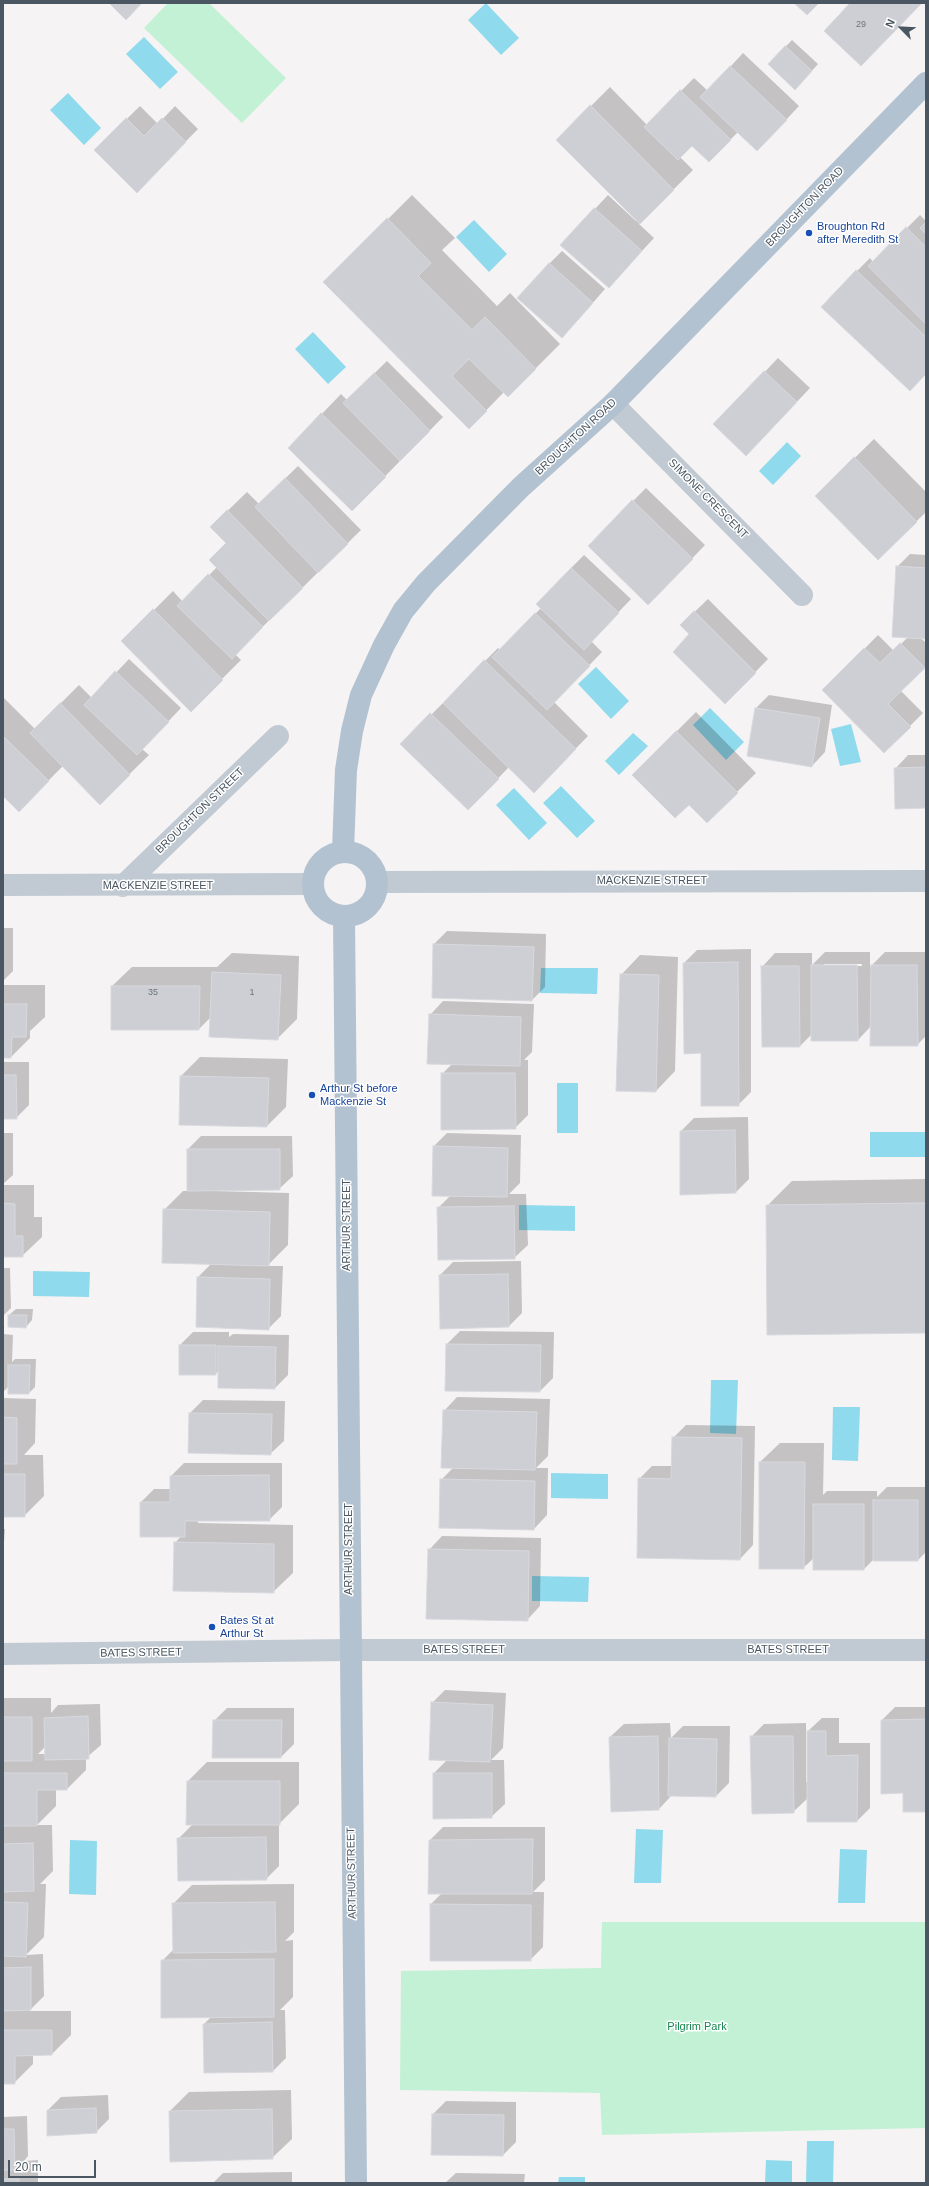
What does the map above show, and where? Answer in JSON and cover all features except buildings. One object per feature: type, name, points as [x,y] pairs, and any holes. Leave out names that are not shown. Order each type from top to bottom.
[{"type":"main road","name":"BROUGHTON ROAD","points":[[344,851],[346,770],[352,731],[361,695],[384,646],[403,611],[426,583],[521,487],[613,404],[926,83]]},
{"type":"main road","points":[[344,851],[353,852],[363,856],[375,872],[377,882],[377,890],[368,906],[361,912],[344,916],[334,914],[318,902],[313,884],[314,874],[325,858],[334,853],[344,851]]},
{"type":"main road","name":"ARTHUR STREET","points":[[344,916],[349,1650],[356,2183]]},
{"type":"street","name":"SIMONE CRESCENT","points":[[613,404],[802,595]]},
{"type":"street","name":"BROUGHTON STREET","points":[[123,886],[278,736]]},
{"type":"street","name":"MACKENZIE STREET","points":[[377,882],[926,881]]},
{"type":"street","name":"MACKENZIE STREET","points":[[3,885],[123,886],[313,884]]},
{"type":"street","name":"BATES STREET","points":[[3,1654],[349,1650],[926,1650]]},
{"type":"green space","points":[[168,3],[209,3],[286,78],[242,123],[144,28]]},
{"type":"green space","name":"Pilgrim Park","points":[[602,1922],[926,1922],[926,2128],[602,2135],[600,2093],[400,2090],[401,1971],[601,1968]]},
{"type":"water","points":[[486,3],[519,38],[501,55],[468,20]]},
{"type":"water","points":[[144,37],[178,72],[160,89],[126,54]]},
{"type":"water","points":[[68,93],[101,128],[84,145],[50,110]]},
{"type":"water","points":[[474,220],[507,254],[489,272],[456,237]]},
{"type":"water","points":[[313,332],[346,367],[328,384],[295,349]]},
{"type":"water","points":[[787,442],[801,456],[773,485],[759,471]]},
{"type":"water","points":[[596,667],[629,701],[611,719],[578,684]]},
{"type":"water","points":[[710,708],[744,742],[726,760],[693,725]]},
{"type":"water","points":[[851,724],[861,762],[840,766],[831,729]]},
{"type":"water","points":[[633,733],[648,746],[619,775],[605,761]]},
{"type":"water","points":[[561,786],[595,821],[577,838],[543,803]]},
{"type":"water","points":[[514,788],[547,823],[529,840],[496,805]]},
{"type":"water","points":[[541,968],[598,968],[597,994],[540,993]]},
{"type":"water","points":[[557,1083],[578,1083],[578,1133],[557,1133]]},
{"type":"water","points":[[870,1132],[926,1132],[926,1157],[870,1157]]},
{"type":"water","points":[[519,1205],[575,1206],[575,1231],[519,1230]]},
{"type":"water","points":[[33,1271],[90,1272],[89,1297],[33,1296]]},
{"type":"water","points":[[711,1380],[738,1380],[736,1434],[710,1433]]},
{"type":"water","points":[[833,1407],[860,1407],[858,1461],[832,1460]]},
{"type":"water","points":[[551,1473],[608,1474],[608,1499],[551,1498]]},
{"type":"water","points":[[532,1576],[589,1577],[588,1602],[532,1601]]},
{"type":"water","points":[[636,1829],[663,1830],[661,1883],[634,1883]]},
{"type":"water","points":[[70,1840],[97,1841],[96,1895],[69,1894]]},
{"type":"water","points":[[840,1849],[867,1850],[865,1903],[838,1903]]},
{"type":"water","points":[[807,2141],[834,2141],[833,2183],[806,2183]]},
{"type":"water","points":[[766,2160],[792,2161],[792,2183],[765,2183]]},
{"type":"water","points":[[559,2177],[585,2177],[585,2183],[558,2183]]},
{"type":"place","name":"Broughton Rd after Meredith St","points":[[809,233]]},
{"type":"place","name":"Arthur St before Mackenzie St","points":[[312,1095]]},
{"type":"place","name":"Bates St at Arthur St","points":[[212,1627]]}]
